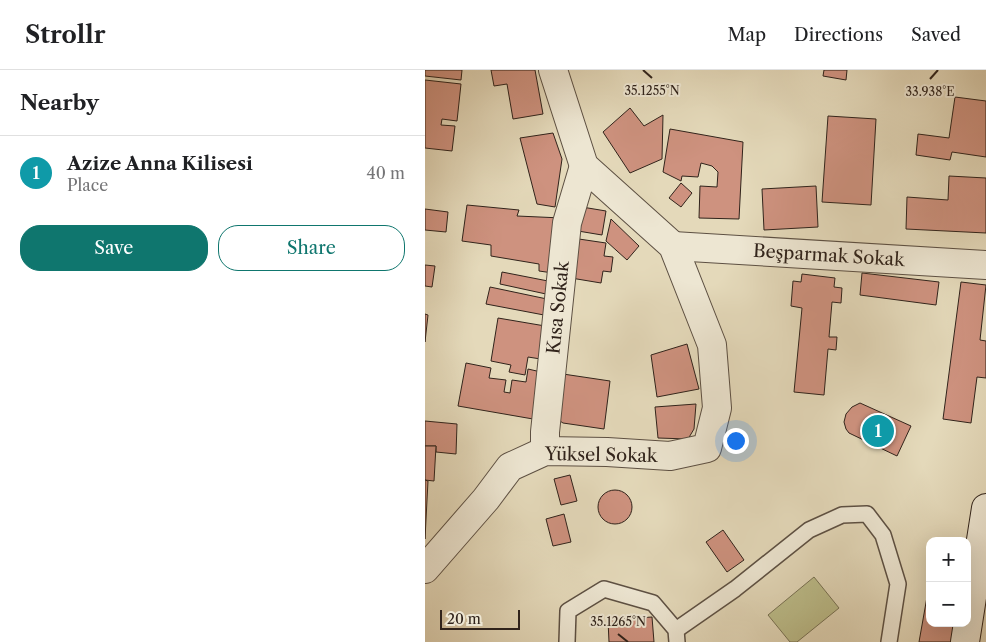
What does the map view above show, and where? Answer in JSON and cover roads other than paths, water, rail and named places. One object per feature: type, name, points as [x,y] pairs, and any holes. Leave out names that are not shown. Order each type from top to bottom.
[{"type":"street","points":[[553,70],[584,166],[673,246]]},
{"type":"street","name":"Kısa Sokak","points":[[545,451],[545,432],[567,223],[584,166]]},
{"type":"street","name":"Beşparmak Sokak","points":[[673,246],[986,265]]},
{"type":"street","name":"Yüksel Sokak","points":[[425,569],[486,499],[510,467],[545,451],[670,456],[707,448],[717,408],[711,345],[673,246]]},
{"type":"street","points":[[965,642],[986,508]]},
{"type":"lane","points":[[567,642],[568,611],[603,589],[653,603],[677,636],[809,530],[842,515],[867,514],[883,535],[898,584],[889,642]]},
{"type":"place","name":"Azize Anna Kilisesi","points":[[878,431]]}]
